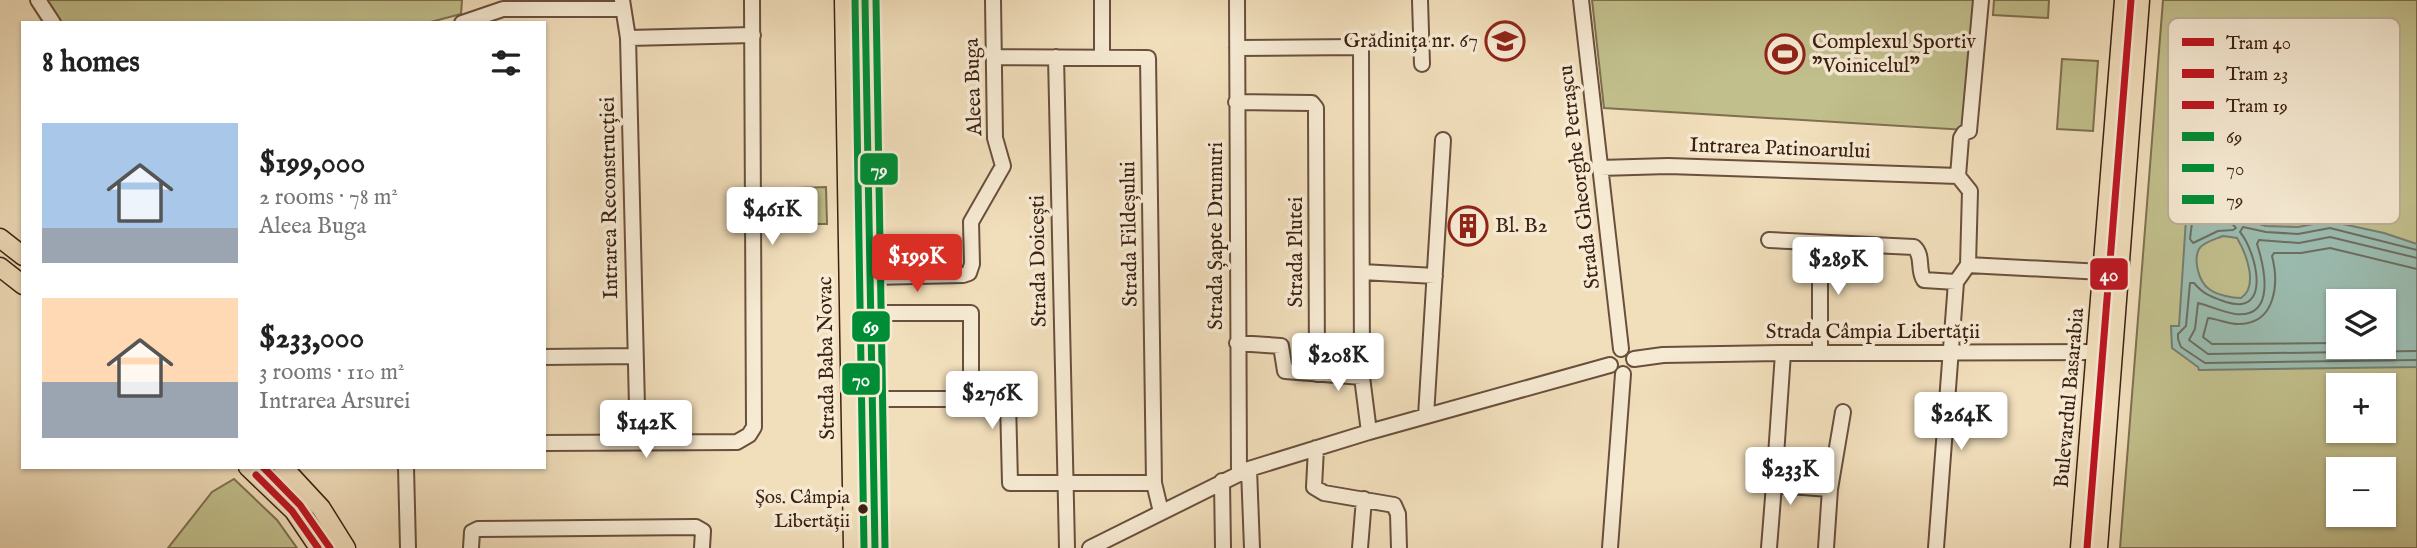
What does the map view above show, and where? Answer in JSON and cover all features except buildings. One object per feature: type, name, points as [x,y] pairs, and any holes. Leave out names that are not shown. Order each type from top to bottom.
[{"type":"main road","name":"Strada Baba Novac","points":[[844,0],[853,548]]},
{"type":"main road","points":[[865,0],[875,548]]},
{"type":"main road","name":"Bulevardul Basarabia","points":[[2098,548],[2105,352],[2103,272],[2124,0]]},
{"type":"main road","name":"Bulevardul Basarabia","points":[[2080,548],[2105,352],[2140,0]]},
{"type":"main road","points":[[0,238],[21,254]]},
{"type":"main road","points":[[0,267],[21,283]]},
{"type":"main road","points":[[250,469],[288,504],[319,548]]},
{"type":"main road","points":[[285,469],[321,508],[346,548]]},
{"type":"street","points":[[38,0],[52,21]]},
{"type":"street","points":[[546,443],[737,442],[749,435],[754,426],[752,0]]},
{"type":"street","name":"Aleea Buga","points":[[870,277],[969,273],[972,264],[971,222],[1003,166],[995,138],[993,0]]},
{"type":"street","points":[[994,57],[1102,57],[1102,0]]},
{"type":"street","name":"Strada Șapte Drumuri","points":[[1237,0],[1237,343],[1244,471],[1252,548]]},
{"type":"street","points":[[1420,0],[1422,64]]},
{"type":"street","name":"Strada Gheorghe Petrașcu","points":[[1581,0],[1621,349]]},
{"type":"street","points":[[1936,548],[1955,282],[1968,265],[1970,191],[1958,176],[1961,138],[1969,131],[1981,0]]},
{"type":"street","points":[[471,21],[503,4],[622,4]]},
{"type":"street","name":"Intrarea Reconstrucției","points":[[622,4],[628,38],[637,406]]},
{"type":"street","points":[[628,38],[752,35]]},
{"type":"street","points":[[1237,48],[1362,47],[1362,377],[1369,432]]},
{"type":"street","name":"Strada Doicești","points":[[1056,57],[1067,548]]},
{"type":"street","name":"Strada Fildeșului","points":[[1102,57],[1148,58],[1154,482],[1161,512]]},
{"type":"street","name":"Strada Plutei","points":[[1236,102],[1311,103],[1316,108],[1317,374]]},
{"type":"street","points":[[1426,416],[1443,140]]},
{"type":"street","name":"Intrarea Patinoarului","points":[[1600,168],[1668,166],[1958,176]]},
{"type":"street","points":[[1769,240],[1913,247],[1918,251],[1921,276],[1924,279],[1955,282]]},
{"type":"street","points":[[1820,243],[1821,352]]},
{"type":"street","points":[[1968,265],[2103,272]]},
{"type":"street","points":[[1362,272],[1435,276]]},
{"type":"street","points":[[871,313],[971,313],[971,398]]},
{"type":"street","points":[[1237,343],[1278,345],[1283,349],[1284,371],[1362,377]]},
{"type":"street","points":[[1621,349],[1630,353],[1634,359],[1632,368],[1623,374],[1615,372],[1610,365],[1611,356],[1621,349]]},
{"type":"street","name":"Strada Câmpia Libertății","points":[[1634,359],[1663,355],[1821,352],[2105,352]]},
{"type":"street","points":[[1769,548],[1783,353]]},
{"type":"street","points":[[546,357],[635,356]]},
{"type":"street","points":[[1090,548],[1244,471],[1369,432],[1610,365]]},
{"type":"street","points":[[1611,548],[1623,374]]},
{"type":"street","points":[[872,399],[1003,398],[1008,402],[1010,483],[1154,482]]},
{"type":"street","points":[[1826,548],[1830,489],[1843,412]]},
{"type":"street","points":[[1315,448],[1314,487],[1324,493],[1390,503],[1396,509],[1399,548]]},
{"type":"street","points":[[406,469],[408,548]]},
{"type":"street","points":[[1222,481],[1223,548]]},
{"type":"street","points":[[1774,485],[1830,489]]},
{"type":"street","points":[[1360,548],[1364,499]]},
{"type":"street","points":[[471,548],[472,532],[478,529],[696,527],[703,531],[702,548]]},
{"type":"shaded area","points":[[47,0],[462,0],[461,14],[435,21],[61,21]]},
{"type":"shaded area","points":[[850,0],[860,0],[869,548],[859,548]]},
{"type":"shaded area","name":"Complexul Sportiv \"Voinicelul\"","points":[[1592,0],[1977,0],[1966,130],[1604,108]]},
{"type":"shaded area","points":[[1994,0],[2049,0],[2048,18],[1993,15]]},
{"type":"shaded area","points":[[2163,0],[2417,0],[2417,548],[2120,548]]},
{"type":"shaded area","points":[[2062,59],[2098,61],[2093,131],[2057,129]]},
{"type":"shaded area","points":[[826,187],[827,224],[799,224],[797,188]]},
{"type":"shaded area","points":[[234,479],[277,520],[297,548],[168,548],[212,492]]},
{"type":"water","points":[[2186,224],[2298,227],[2343,224],[2417,244],[2417,367],[2199,370],[2172,348],[2171,326],[2179,326]],"holes":[[[2223,236],[2237,238],[2244,252],[2250,278],[2246,293],[2241,298],[2225,296],[2205,286],[2198,271],[2197,254],[2201,247]]]},
{"type":"tram line","name":"40","points":[[2087,548],[2131,0]]},
{"type":"tram line","name":"23","points":[[265,469],[300,505],[330,548]]},
{"type":"tram line","name":"19","points":[[256,475],[292,511],[318,548]]},
{"type":"transit line","name":"70","points":[[855,0],[864,548]]},
{"type":"transit line","name":"69","points":[[865,0],[875,548]]},
{"type":"transit line","name":"79","points":[[876,0],[885,548]]},
{"type":"place","name":"Grădinița nr. 67","points":[[1505,41]]},
{"type":"place","name":"Complexul Sportiv \"Voinicelul\"","points":[[1785,54]]},
{"type":"place","name":"Bl. B2","points":[[1468,226]]},
{"type":"place","name":"Șos. Câmpia Libertății","points":[[863,509]]}]
